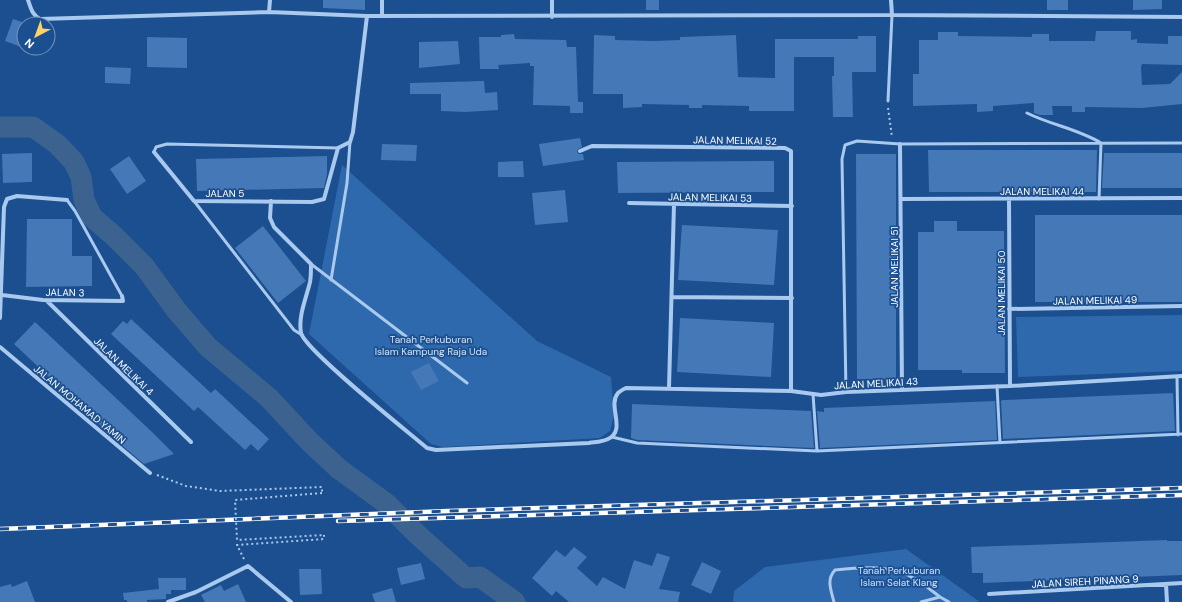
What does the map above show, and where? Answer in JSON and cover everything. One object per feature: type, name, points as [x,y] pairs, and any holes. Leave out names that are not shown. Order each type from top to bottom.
[{"type":"street","points":[[28,0],[31,11],[40,19],[269,12],[367,16],[552,17],[892,15],[1182,17]]},
{"type":"street","points":[[269,12],[270,0]]},
{"type":"street","points":[[382,0],[382,15]]},
{"type":"street","points":[[552,0],[552,17]]},
{"type":"street","points":[[891,0],[892,15]]},
{"type":"street","points":[[338,148],[350,142],[353,132],[367,16]]},
{"type":"street","name":"JALAN MELIKAI 51","points":[[900,144],[902,389]]},
{"type":"street","name":"JALAN MELIKAI 52","points":[[580,151],[592,146],[785,148],[791,151],[791,391]]},
{"type":"street","name":"JALAN 5","points":[[154,152],[194,201],[312,202],[324,199],[338,148]]},
{"type":"street","points":[[0,318],[4,208],[6,199],[17,196],[67,200]]},
{"type":"street","name":"JALAN MELIKAI 44","points":[[901,199],[1182,198]]},
{"type":"street","name":"JALAN MELIKAI 50","points":[[1009,199],[1010,386]]},
{"type":"street","points":[[272,201],[270,218],[274,227],[311,264],[310,281],[304,299],[300,325],[302,335],[314,350],[348,381],[427,448],[444,450],[589,443],[606,440],[612,437]]},
{"type":"street","name":"JALAN MELIKAI 53","points":[[629,203],[792,206]]},
{"type":"street","points":[[669,388],[674,204]]},
{"type":"street","name":"JALAN 3","points":[[2,295],[46,300],[124,301],[122,296]]},
{"type":"street","points":[[672,297],[792,298]]},
{"type":"street","name":"JALAN MELIKAI 4","points":[[46,300],[191,442]]},
{"type":"street","name":"JALAN MELIKAI 49","points":[[1009,309],[1182,306]]},
{"type":"street","name":"JALAN MOHAMAD YAMIN","points":[[0,348],[150,473]]},
{"type":"street","name":"JALAN MELIKAI 43","points":[[612,437],[616,430],[616,400],[618,393],[626,388],[791,391],[813,394],[902,389],[1010,386],[1182,376]]},
{"type":"street","points":[[168,602],[196,592],[248,566],[291,602]]},
{"type":"street","name":"JALAN SIREH PINANG 9","points":[[988,594],[1182,583]]},
{"type":"street","points":[[1166,584],[1167,602]]},
{"type":"lane","points":[[888,101],[892,15]]},
{"type":"lane","points":[[1027,113],[1042,120],[1086,134],[1101,144]]},
{"type":"lane","points":[[846,392],[842,159],[845,145],[857,141],[900,144],[1182,143]]},
{"type":"lane","points":[[331,280],[347,182],[350,142]]},
{"type":"lane","points":[[154,152],[156,147],[167,144],[338,148]]},
{"type":"lane","points":[[1099,199],[1101,144]]},
{"type":"lane","points":[[67,200],[75,211],[122,296]]},
{"type":"lane","points":[[194,201],[294,330],[302,335]]},
{"type":"lane","points":[[311,264],[466,383]]},
{"type":"lane","points":[[612,437],[637,443],[817,451],[1180,435],[1176,377]]},
{"type":"lane","points":[[997,386],[1000,443]]},
{"type":"lane","points":[[813,394],[817,451]]},
{"type":"lane","points":[[834,602],[828,580],[831,574],[835,570],[863,567],[889,569],[916,579],[949,602]]},
{"type":"lane","points":[[921,602],[940,596]]},
{"type":"path","points":[[888,101],[893,143]]},
{"type":"path","points":[[150,473],[186,486],[220,491],[322,487],[322,493],[235,500],[237,540],[324,535],[324,539],[237,545],[248,566]]},
{"type":"green space","name":"Tanah Perkuburan Islam Kampung Raja Uda","points":[[342,165],[537,341],[611,377],[614,416],[610,431],[600,438],[443,447],[431,444],[309,334]]},
{"type":"green space","points":[[1182,315],[1182,371],[1018,377],[1016,317]]},
{"type":"green space","name":"Tanah Perkuburan Islam Selat Klang","points":[[906,549],[980,602],[733,602],[734,591],[765,567]]},
{"type":"building","points":[[323,0],[365,0],[365,10],[323,8]]},
{"type":"building","points":[[646,0],[659,0],[659,10],[646,10]]},
{"type":"building","points":[[1047,0],[1068,0],[1068,10],[1047,10]]},
{"type":"building","points":[[1133,0],[1162,0],[1162,9],[1133,10]]},
{"type":"building","points":[[13,19],[16,20],[16,45],[5,41]]},
{"type":"building","points":[[1096,31],[1131,31],[1131,40],[1137,39],[1137,43],[1168,44],[1168,36],[1182,36],[1182,65],[1142,64],[1141,67],[1142,85],[1170,84],[1182,72],[1182,104],[1142,108],[1085,107],[1085,112],[1072,112],[1072,106],[1052,106],[1053,115],[1040,115],[1034,113],[1034,103],[993,106],[993,111],[977,112],[977,104],[913,106],[913,74],[919,74],[919,40],[938,40],[938,32],[958,32],[958,36],[1032,37],[1032,34],[1049,34],[1049,41],[1095,41]]},
{"type":"building","points":[[514,34],[515,39],[566,40],[567,47],[576,47],[578,102],[583,102],[583,113],[570,113],[570,106],[533,105],[534,66],[530,66],[530,63],[498,65],[499,69],[480,69],[479,37],[501,37],[501,35]]},
{"type":"building","points":[[594,35],[615,36],[615,40],[654,41],[680,40],[680,37],[736,35],[738,77],[775,78],[775,39],[858,39],[858,36],[876,36],[876,72],[852,72],[853,117],[833,117],[832,76],[834,76],[834,57],[794,57],[794,111],[749,111],[749,106],[702,105],[702,108],[689,108],[689,105],[642,104],[642,107],[623,108],[623,94],[593,94]]},
{"type":"building","points":[[147,37],[187,38],[187,68],[147,67]]},
{"type":"building","points":[[458,41],[460,64],[419,68],[419,42]]},
{"type":"building","points":[[105,67],[131,68],[130,84],[105,83]]},
{"type":"building","points":[[484,81],[485,93],[497,92],[498,110],[465,112],[441,111],[441,94],[410,94],[410,83]]},
{"type":"building","points":[[580,138],[582,147],[578,149],[577,152],[579,154],[583,154],[584,160],[543,166],[539,144]]},
{"type":"building","points":[[382,144],[417,145],[416,161],[381,160]]},
{"type":"building","points":[[928,150],[1097,150],[1096,192],[929,192]]},
{"type":"building","points":[[32,153],[32,182],[3,183],[2,154]]},
{"type":"building","points":[[1104,153],[1182,153],[1182,188],[1102,188]]},
{"type":"building","points":[[856,154],[896,154],[896,379],[857,379]]},
{"type":"building","points":[[129,156],[146,181],[127,194],[110,169]]},
{"type":"building","points":[[327,156],[327,174],[324,188],[197,191],[196,159]]},
{"type":"building","points":[[523,161],[524,177],[498,177],[498,162]]},
{"type":"building","points":[[774,161],[774,192],[618,193],[617,162]]},
{"type":"building","points":[[565,190],[568,222],[535,225],[532,193]]},
{"type":"building","points":[[1035,215],[1182,215],[1182,302],[1035,302]]},
{"type":"building","points":[[27,219],[72,219],[72,256],[92,256],[92,286],[26,287]]},
{"type":"building","points":[[934,221],[957,221],[957,231],[1004,231],[1005,373],[962,373],[962,370],[918,370],[918,232],[934,232]]},
{"type":"building","points":[[682,225],[778,230],[774,285],[678,280]]},
{"type":"building","points":[[263,226],[306,281],[278,303],[235,248]]},
{"type":"building","points":[[680,318],[774,323],[771,377],[677,372]]},
{"type":"building","points":[[131,319],[211,393],[215,389],[269,439],[258,451],[251,444],[245,450],[198,407],[194,411],[111,334],[123,321],[127,324]]},
{"type":"building","points":[[35,322],[174,454],[144,464],[118,442],[14,344]]},
{"type":"building","points":[[429,363],[439,381],[421,390],[411,372]]},
{"type":"building","points":[[1173,393],[1175,431],[1003,439],[1001,401],[1003,400]]},
{"type":"building","points":[[995,401],[997,440],[820,448],[817,411],[824,412],[824,408]]},
{"type":"building","points":[[632,404],[811,411],[814,448],[637,440],[631,438]]},
{"type":"building","points":[[1167,540],[1182,541],[1182,575],[983,583],[983,573],[972,573],[971,547]]},
{"type":"building","points":[[574,547],[587,557],[577,568],[597,586],[603,577],[625,589],[634,560],[652,566],[657,553],[670,557],[659,589],[680,592],[678,602],[569,602],[556,591],[552,596],[532,578],[556,550],[565,557]]},
{"type":"building","points":[[702,562],[721,571],[711,594],[691,585]]},
{"type":"building","points":[[421,563],[425,579],[401,585],[397,568]]},
{"type":"building","points":[[299,569],[321,569],[322,594],[300,595]]},
{"type":"building","points":[[158,578],[186,578],[186,590],[171,590],[171,594],[166,594],[166,599],[147,600],[147,602],[127,602],[127,600],[124,600],[123,593],[159,589]]},
{"type":"building","points":[[27,581],[35,602],[0,602],[0,587],[11,584],[12,587]]},
{"type":"building","points":[[238,584],[246,602],[205,602],[201,595],[221,585],[224,591]]},
{"type":"building","points":[[392,588],[396,602],[375,602],[372,594]]},
{"type":"waterway","points":[[0,127],[33,127],[57,144],[74,162],[81,177],[84,200],[92,217],[114,236],[144,266],[177,311],[208,347],[269,398],[309,441],[339,469],[387,504],[419,536],[466,578],[480,577],[515,602]]},
{"type":"railway","points":[[0,529],[448,511],[1182,488]]},
{"type":"railway","points":[[338,521],[1182,495]]}]
